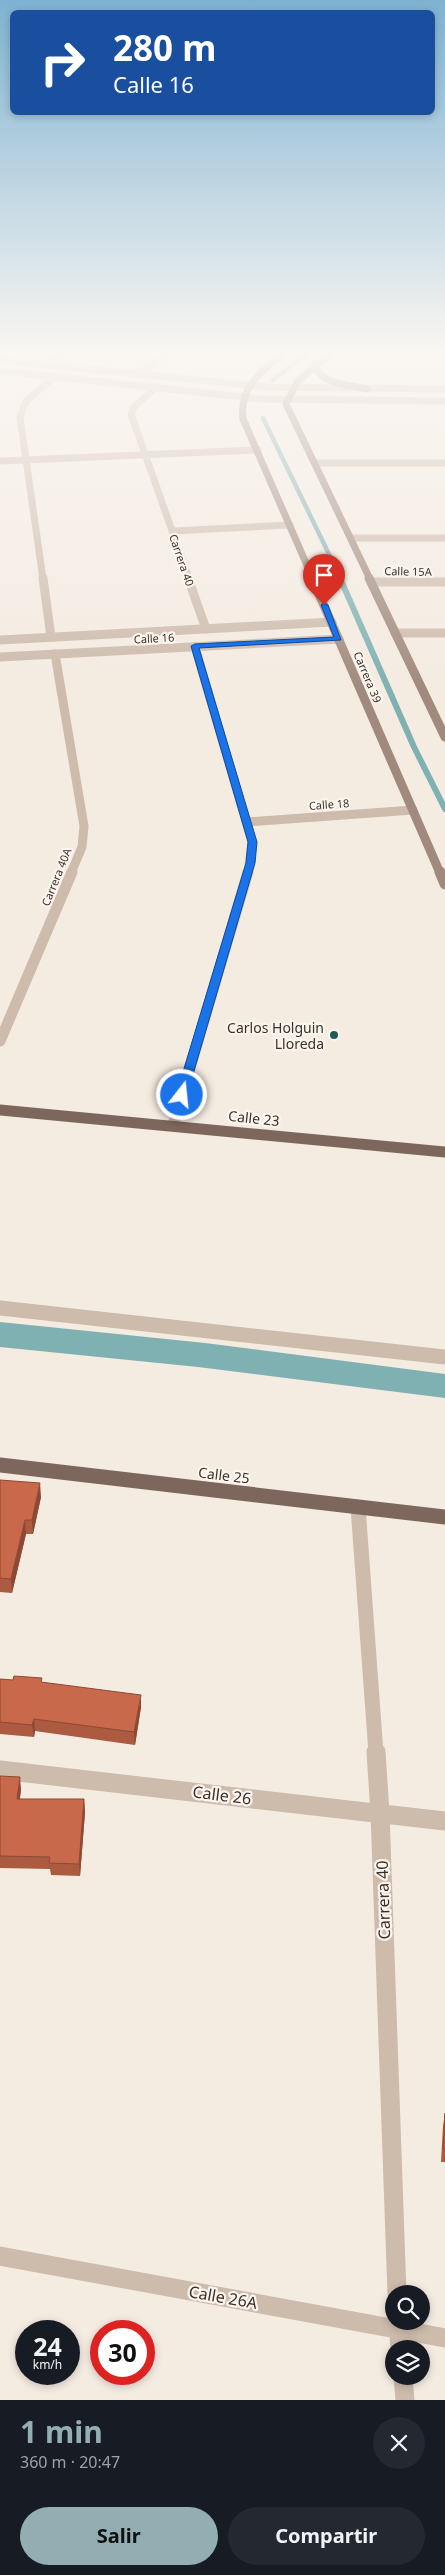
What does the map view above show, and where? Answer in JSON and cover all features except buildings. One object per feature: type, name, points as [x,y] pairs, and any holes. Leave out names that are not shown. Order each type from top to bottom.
[{"type":"main road","name":"Carrera 39","points":[[264,465],[445,884]]},
{"type":"main road","points":[[316,465],[445,737]]},
{"type":"main road","name":"Calle 23","points":[[0,1110],[445,1152]]},
{"type":"main road","name":"Calle 25","points":[[0,1465],[445,1518]]},
{"type":"street","points":[[26,465],[51,637]]},
{"type":"street","name":"Carrera 40","points":[[149,465],[206,629]]},
{"type":"street","points":[[172,531],[290,525]]},
{"type":"street","points":[[351,538],[445,538]]},
{"type":"street","name":"Calle 15A","points":[[372,582],[445,582]]},
{"type":"street","name":"Calle 16","points":[[0,640],[332,622]]},
{"type":"street","points":[[395,633],[445,633]]},
{"type":"street","name":"Calle 16","points":[[0,657],[339,639]]},
{"type":"street","points":[[172,1125],[250,863],[252,842],[195,646]]},
{"type":"street","name":"Carrera 40A","points":[[0,1041],[82,847],[84,826],[56,654]]},
{"type":"street","name":"Calle 18","points":[[247,822],[413,810]]},
{"type":"street","points":[[0,1308],[445,1357]]},
{"type":"street","name":"Carrera 40","points":[[358,1507],[380,1813],[397,2285]]},
{"type":"street","name":"Calle 26","points":[[0,1770],[445,1821]]},
{"type":"street","name":"Calle 26A","points":[[0,2256],[399,2333],[445,2338]]},
{"type":"street","points":[[404,2385],[405,2400]]},
{"type":"water","points":[[0,1322],[205,1343],[445,1374],[445,1398],[198,1367],[0,1347]]},
{"type":"waterway","points":[[286,465],[341,579]]},
{"type":"waterway","points":[[340,578],[414,747],[445,809]]},
{"type":"place","name":"Carlos Holguin Lloreda","points":[[334,1035]]},
{"type":"route","points":[[182,1095],[250,863],[252,842],[195,646],[339,639],[324,605]]}]
